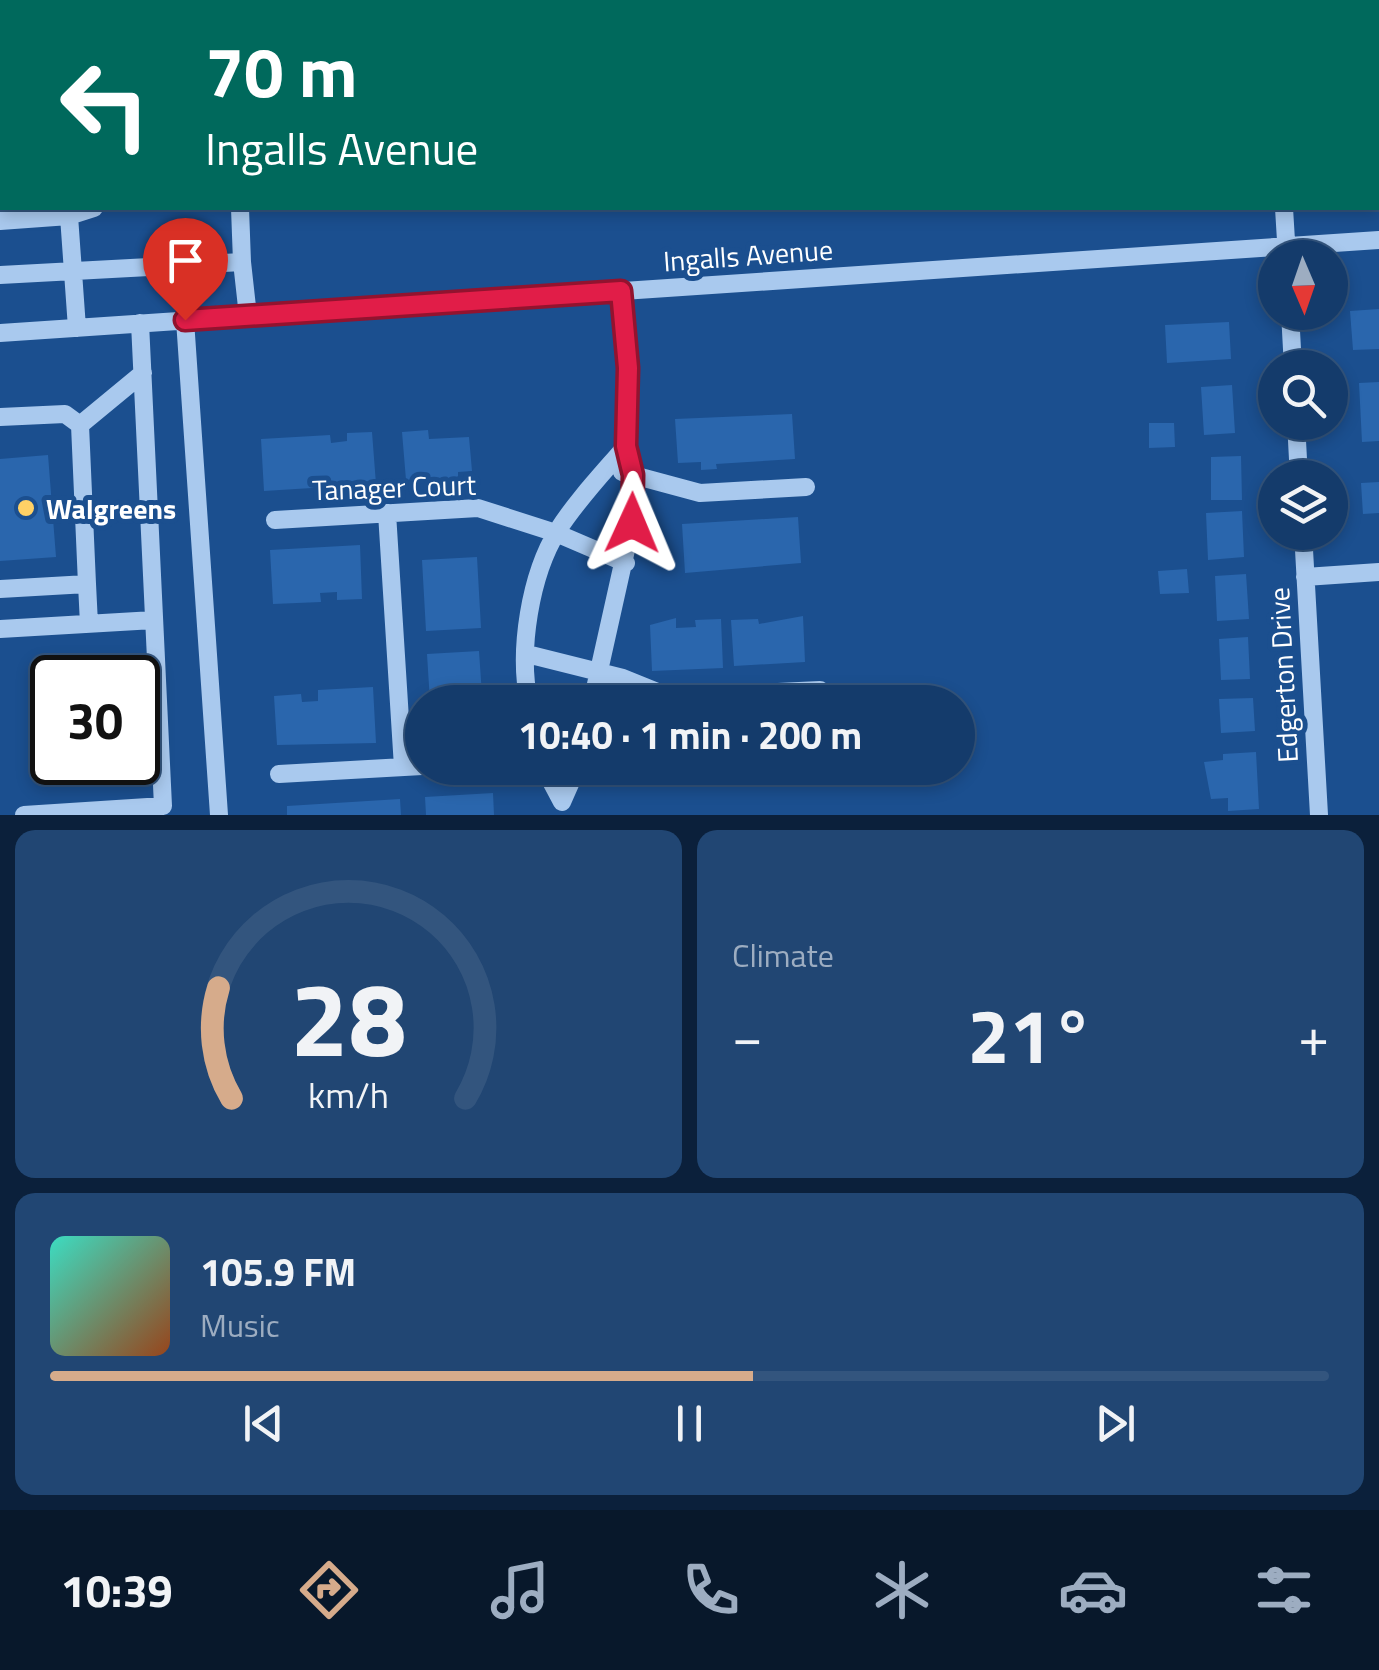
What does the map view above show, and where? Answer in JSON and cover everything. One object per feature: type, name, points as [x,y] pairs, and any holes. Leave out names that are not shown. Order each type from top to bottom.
[{"type":"street","points":[[0,221],[69,216],[88,210]]},
{"type":"street","points":[[240,210],[248,316]]},
{"type":"street","points":[[1284,210],[1286,240]]},
{"type":"street","points":[[69,216],[77,328]]},
{"type":"street","name":"Ingalls Avenue","points":[[1348,244],[1379,240]]},
{"type":"street","name":"Ingalls Avenue","points":[[0,333],[1258,254]]},
{"type":"street","points":[[0,275],[242,262]]},
{"type":"street","points":[[596,685],[626,563],[633,475],[626,446],[628,368],[621,291]]},
{"type":"street","points":[[185,320],[218,815]]},
{"type":"street","points":[[24,815],[163,806],[140,324]]},
{"type":"street","points":[[80,425],[143,373]]},
{"type":"street","points":[[0,417],[65,414],[80,425]]},
{"type":"street","points":[[80,425],[89,624]]},
{"type":"street","points":[[529,685],[531,609],[556,533],[626,446]]},
{"type":"street","points":[[608,468],[700,493],[806,487]]},
{"type":"street","name":"Tanager Court","points":[[275,520],[478,508],[556,533],[626,563]]},
{"type":"street","points":[[279,774],[403,767],[387,513]]},
{"type":"street","name":"Edgerton Drive","points":[[1304,550],[1319,815]]},
{"type":"street","points":[[1305,577],[1379,572]]},
{"type":"street","points":[[0,590],[87,584]]},
{"type":"street","points":[[0,629],[154,620]]},
{"type":"street","points":[[527,654],[634,685]]},
{"type":"street","points":[[552,785],[562,808]]},
{"type":"building","points":[[1379,309],[1379,349],[1353,350],[1350,311]]},
{"type":"building","points":[[1229,322],[1231,359],[1167,363],[1165,325]]},
{"type":"building","points":[[1379,382],[1379,441],[1362,442],[1359,383]]},
{"type":"building","points":[[1232,385],[1235,433],[1204,435],[1201,387]]},
{"type":"building","points":[[792,414],[795,459],[716,464],[717,469],[701,470],[701,462],[678,463],[675,419]]},
{"type":"building","points":[[1149,423],[1174,423],[1175,447],[1149,448]]},
{"type":"building","points":[[428,430],[429,439],[469,437],[472,471],[458,472],[458,480],[406,480],[402,432]]},
{"type":"building","points":[[372,432],[376,484],[264,491],[261,439],[330,435],[331,443],[347,441],[347,433]]},
{"type":"building","name":"Walgreens","points":[[48,455],[56,557],[0,561],[0,459]]},
{"type":"building","points":[[1241,456],[1242,500],[1211,500],[1211,457]]},
{"type":"building","points":[[1379,482],[1379,513],[1363,514],[1361,483]]},
{"type":"building","points":[[1242,511],[1244,557],[1208,560],[1206,513]]},
{"type":"building","points":[[798,517],[801,563],[685,573],[682,524]]},
{"type":"building","points":[[360,545],[362,599],[337,600],[337,592],[320,593],[321,602],[273,604],[270,550]]},
{"type":"building","points":[[477,557],[481,628],[426,631],[422,560]]},
{"type":"building","points":[[1187,569],[1189,593],[1160,594],[1158,571]]},
{"type":"building","points":[[1246,574],[1249,619],[1217,621],[1215,576]]},
{"type":"building","points":[[803,616],[805,662],[734,666],[731,620],[758,619],[759,624]]},
{"type":"building","points":[[676,618],[676,628],[696,627],[695,620],[721,619],[723,668],[652,671],[650,625]]},
{"type":"building","points":[[1248,637],[1250,679],[1221,680],[1219,639]]},
{"type":"building","points":[[479,651],[481,685],[429,685],[427,654]]},
{"type":"building","points":[[373,687],[376,743],[277,745],[274,696],[301,694],[302,702],[318,701],[318,690]]},
{"type":"building","points":[[1253,698],[1255,731],[1221,733],[1219,699]]},
{"type":"building","points":[[1256,752],[1259,809],[1228,811],[1228,798],[1211,799],[1204,762],[1223,760],[1223,754]]},
{"type":"building","points":[[493,793],[494,815],[426,815],[425,797]]},
{"type":"building","points":[[400,799],[401,815],[287,815],[287,806]]},
{"type":"place","name":"Walgreens","points":[[26,508]]},
{"type":"route","points":[[185,320],[621,291],[628,368],[626,446],[633,475],[632,523]]}]
